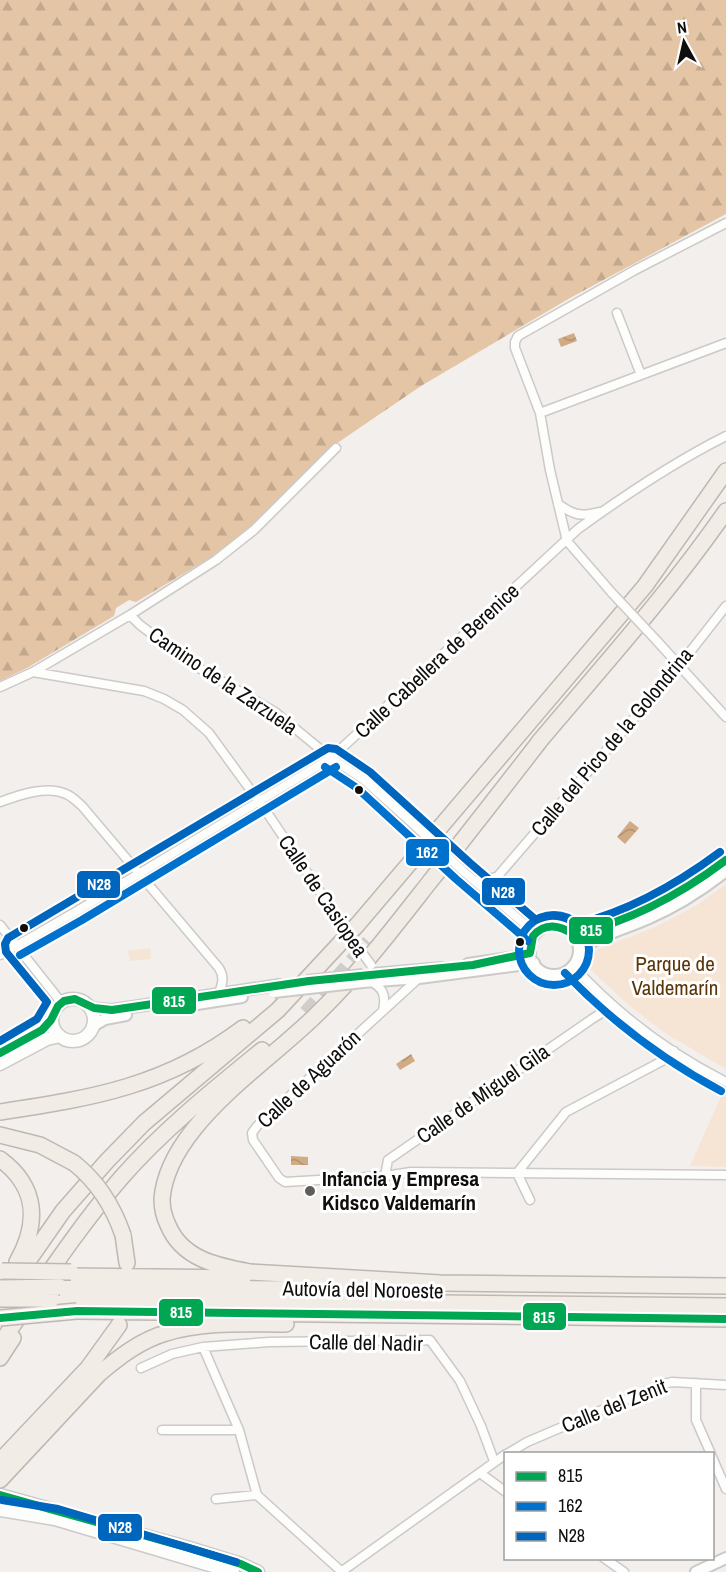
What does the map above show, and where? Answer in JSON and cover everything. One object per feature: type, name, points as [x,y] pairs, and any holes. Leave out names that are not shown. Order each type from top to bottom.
[{"type":"highway","points":[[0,1300],[63,1211],[106,1161],[144,1123],[278,1010],[335,951],[645,586],[726,471]]},
{"type":"highway","points":[[369,942],[657,602],[726,511]]},
{"type":"highway","points":[[543,737],[377,948],[313,1018],[271,1053],[211,1110],[181,1148],[165,1179],[162,1200],[167,1224],[182,1247],[199,1259],[219,1266],[250,1272],[440,1283],[726,1287]]},
{"type":"highway","points":[[0,1112],[105,1094],[143,1083],[182,1066],[214,1049],[241,1030],[335,951]]},
{"type":"highway","points":[[0,1344],[61,1255],[121,1178],[159,1138],[306,1013]]},
{"type":"highway","points":[[0,1135],[40,1145],[74,1163],[93,1180],[107,1198],[123,1235],[127,1263]]},
{"type":"highway","points":[[0,1159],[11,1168],[23,1184],[30,1199],[32,1214],[26,1247],[0,1289]]},
{"type":"highway","points":[[0,1358],[61,1255]]},
{"type":"highway","points":[[0,1272],[63,1284],[726,1306]]},
{"type":"highway","points":[[0,1300],[63,1284],[115,1276],[345,1278]]},
{"type":"highway","name":"Autovía del Noroeste","points":[[0,1289],[63,1284],[726,1293]]},
{"type":"highway","name":"Autovía del Noroeste","points":[[0,1310],[726,1318]]},
{"type":"highway","points":[[0,1318],[77,1311]]},
{"type":"highway","points":[[0,1480],[99,1374],[139,1345],[165,1333],[216,1325],[517,1321],[529,1317]]},
{"type":"highway","points":[[0,1461],[88,1368],[106,1346],[118,1325]]},
{"type":"main road","points":[[0,1053],[42,1029],[52,1019],[61,1002],[77,999],[86,1003],[94,1017],[93,1026],[86,1036],[71,1041],[60,1036],[54,1029],[52,1019]]},
{"type":"main road","points":[[0,1064],[48,1039],[60,1036]]},
{"type":"main road","points":[[0,1495],[241,1564],[258,1572]]},
{"type":"main road","points":[[0,1510],[55,1519],[233,1572]]},
{"type":"street","points":[[726,224],[635,270],[518,336],[514,348],[540,414],[567,541],[726,717]]},
{"type":"street","points":[[617,313],[641,375]]},
{"type":"street","points":[[540,414],[726,343]]},
{"type":"street","name":"Calle Cabellera de Berenice","points":[[0,955],[332,758],[578,529],[681,460],[726,434]]},
{"type":"street","points":[[0,687],[33,672],[130,615],[216,560],[254,530],[336,448]]},
{"type":"street","points":[[558,504],[574,514],[583,516],[602,511]]},
{"type":"street","name":"Calle del Pico de la Golondrina","points":[[497,877],[679,666],[726,606]]},
{"type":"street","name":"Camino de la Zarzuela","points":[[130,615],[192,664],[275,712],[332,758],[364,780],[463,871],[500,900],[535,933]]},
{"type":"street","name":"Calle de Casiopea","points":[[33,672],[144,692],[164,699],[183,710],[209,733],[341,923],[370,976],[381,988],[385,997]]},
{"type":"street","points":[[0,802],[42,791],[55,791],[67,794],[81,806],[219,968],[223,974],[219,993]]},
{"type":"street","points":[[574,935],[590,932],[645,910],[696,882],[726,860]]},
{"type":"street","points":[[579,949],[592,940],[648,918],[682,901],[726,871]]},
{"type":"street","points":[[476,880],[497,877],[495,886],[500,900]]},
{"type":"street","points":[[0,925],[61,1002]]},
{"type":"street","points":[[556,925],[568,929],[574,935],[579,949],[578,958],[573,966],[563,973],[550,974],[538,969],[532,958],[530,940],[535,933],[542,927],[556,925]]},
{"type":"street","points":[[93,1026],[114,1017],[276,989],[516,957],[532,958]]},
{"type":"street","points":[[370,976],[419,978],[532,958]]},
{"type":"street","points":[[573,966],[619,1011],[697,1067],[726,1082]]},
{"type":"street","name":"Calle de Aguarón","points":[[419,978],[252,1132],[253,1140],[279,1178],[285,1182],[385,1176],[411,1172],[726,1175]]},
{"type":"street","points":[[90,1008],[112,1010],[219,993],[276,989]]},
{"type":"street","points":[[592,1018],[601,1006],[602,996]]},
{"type":"street","points":[[382,1011],[385,997],[396,998]]},
{"type":"street","name":"Calle de Miguel Gila","points":[[385,1176],[388,1160],[592,1018],[603,1012],[619,1011]]},
{"type":"street","points":[[530,1200],[517,1173],[566,1112],[666,1059],[674,1051]]},
{"type":"street","name":"Calle del Nadir","points":[[141,1368],[172,1354],[203,1347],[269,1342],[430,1340],[460,1381],[494,1461]]},
{"type":"street","points":[[203,1347],[239,1430],[257,1495],[341,1572]]},
{"type":"street","name":"Calle del Zenit","points":[[510,1452],[527,1442],[663,1384],[672,1382],[726,1385]]},
{"type":"street","points":[[696,1383],[696,1420],[711,1452]]},
{"type":"street","points":[[162,1430],[239,1430]]},
{"type":"street","name":"Calle del Zenit","points":[[341,1572],[504,1455]]},
{"type":"street","points":[[714,1460],[726,1489]]},
{"type":"street","points":[[480,1473],[504,1491]]},
{"type":"street","points":[[216,1498],[257,1495]]},
{"type":"street","points":[[696,1572],[726,1558]]},
{"type":"street","points":[[607,1560],[624,1572]]},
{"type":"green space","points":[[0,0],[726,0],[726,214],[570,298],[421,386],[327,450],[251,526],[215,555],[136,602],[129,600],[116,608],[114,616],[27,668],[0,681]]},
{"type":"green space","name":"Parque de Valdemarín","points":[[726,884],[726,1069],[665,1033],[631,1007],[592,971],[587,962],[589,954],[594,951],[655,927],[697,905]]},
{"type":"green space","points":[[150,948],[151,959],[130,961],[128,951]]},
{"type":"green space","points":[[723,1092],[726,1094],[726,1167],[690,1166]]},
{"type":"water","points":[[574,333],[577,341],[561,347],[558,339]]},
{"type":"water","points":[[630,821],[639,828],[625,844],[617,837]]},
{"type":"water","points":[[411,1054],[415,1061],[400,1070],[396,1064]]},
{"type":"water","points":[[291,1156],[308,1157],[308,1165],[291,1165]]},
{"type":"tunnel","points":[[306,1013],[369,942]]},
{"type":"transit line","name":"N28","points":[[0,1041],[37,1019],[47,1002],[6,952],[5,944],[8,938],[328,748],[336,749],[370,772],[536,920],[547,916],[557,916],[577,924],[616,912],[670,885],[720,852]]},
{"type":"transit line","name":"162","points":[[325,767],[357,788],[456,879],[528,941]]},
{"type":"transit line","name":"162","points":[[20,955],[336,767]]},
{"type":"transit line","name":"815","points":[[0,1053],[42,1030],[64,1001],[75,999],[94,1008],[112,1010],[309,981],[473,965],[530,953],[533,936],[542,929],[553,926],[574,935],[615,922],[691,885],[726,860]]},
{"type":"transit line","name":"162","points":[[554,915],[567,918],[579,925],[586,937],[589,950],[586,963],[579,975],[567,982],[554,985],[541,982],[529,975],[522,963],[519,950],[522,937],[529,925],[541,918],[554,915]]},
{"type":"transit line","name":"162","points":[[565,973],[638,1038],[658,1053],[721,1091]]},
{"type":"transit line","name":"815","points":[[0,1318],[77,1311],[726,1319]]},
{"type":"transit line","name":"815","points":[[0,1495],[189,1548],[241,1564],[258,1572]]},
{"type":"transit line","name":"N28","points":[[2,1500],[58,1509],[236,1562]]},
{"type":"place","name":"Infancia y Empresa Kidsco Valdemarín","points":[[310,1191]]}]
